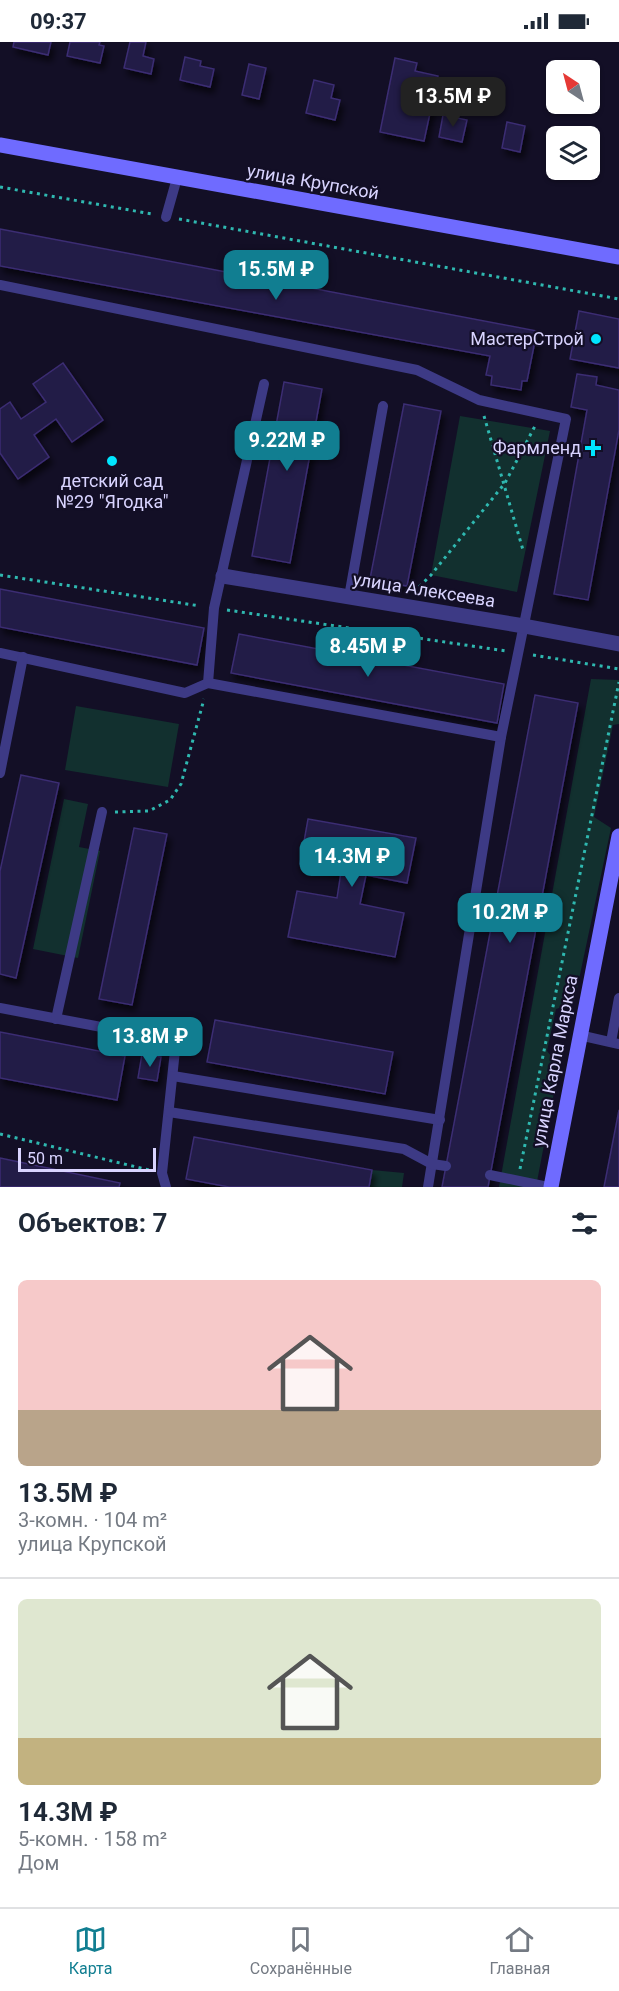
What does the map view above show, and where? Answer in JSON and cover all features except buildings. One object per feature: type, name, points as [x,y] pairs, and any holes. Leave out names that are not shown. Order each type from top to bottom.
[{"type":"main road","name":"улица Крупской","points":[[0,145],[619,257]]},
{"type":"main road","name":"улица Карла Маркса","points":[[549,1187],[619,836]]},
{"type":"street","name":"улица Алексеева","points":[[223,576],[619,644]]},
{"type":"lane","points":[[166,217],[177,178]]},
{"type":"lane","points":[[0,285],[417,370],[479,400],[566,419],[501,737],[428,1187]]},
{"type":"lane","points":[[208,683],[214,608],[223,576],[264,384]]},
{"type":"lane","points":[[349,597],[383,406]]},
{"type":"lane","points":[[0,653],[185,693],[208,683],[501,737]]},
{"type":"lane","points":[[0,773],[23,657]]},
{"type":"lane","points":[[56,1019],[102,812]]},
{"type":"lane","points":[[579,1035],[615,1043],[619,998]]},
{"type":"lane","points":[[0,1008],[176,1041],[162,1173],[166,1187]]},
{"type":"lane","points":[[173,1076],[440,1120]]},
{"type":"lane","points":[[169,1112],[404,1149],[432,1164],[446,1166]]},
{"type":"lane","points":[[490,1175],[549,1187]]},
{"type":"path","points":[[0,187],[619,299]]},
{"type":"path","points":[[479,400],[523,550]]},
{"type":"path","points":[[400,605],[431,575],[505,483],[542,414]]},
{"type":"path","points":[[0,575],[619,669]]},
{"type":"path","points":[[518,1180],[619,682]]},
{"type":"path","points":[[102,812],[148,811],[170,800],[181,784],[208,683]]},
{"type":"path","points":[[0,1134],[162,1173]]},
{"type":"green space","points":[[460,416],[550,431],[517,592],[431,575]]},
{"type":"green space","points":[[591,679],[619,680],[619,724],[613,725],[594,817],[611,828],[574,1003],[556,1009],[547,1051],[559,1066],[536,1187],[499,1187]]},
{"type":"green space","points":[[76,706],[179,724],[168,787],[65,770]]},
{"type":"green space","points":[[64,799],[88,804],[79,847],[100,851],[78,958],[33,949]]},
{"type":"green space","points":[[372,1170],[404,1173],[402,1187],[369,1187]]},
{"type":"place","name":"МастерСтрой","points":[[596,339]]},
{"type":"place","name":"Фармленд","points":[[593,448]]},
{"type":"place","name":"детский сад №29 \"Ягодка\"","points":[[112,461]]}]
